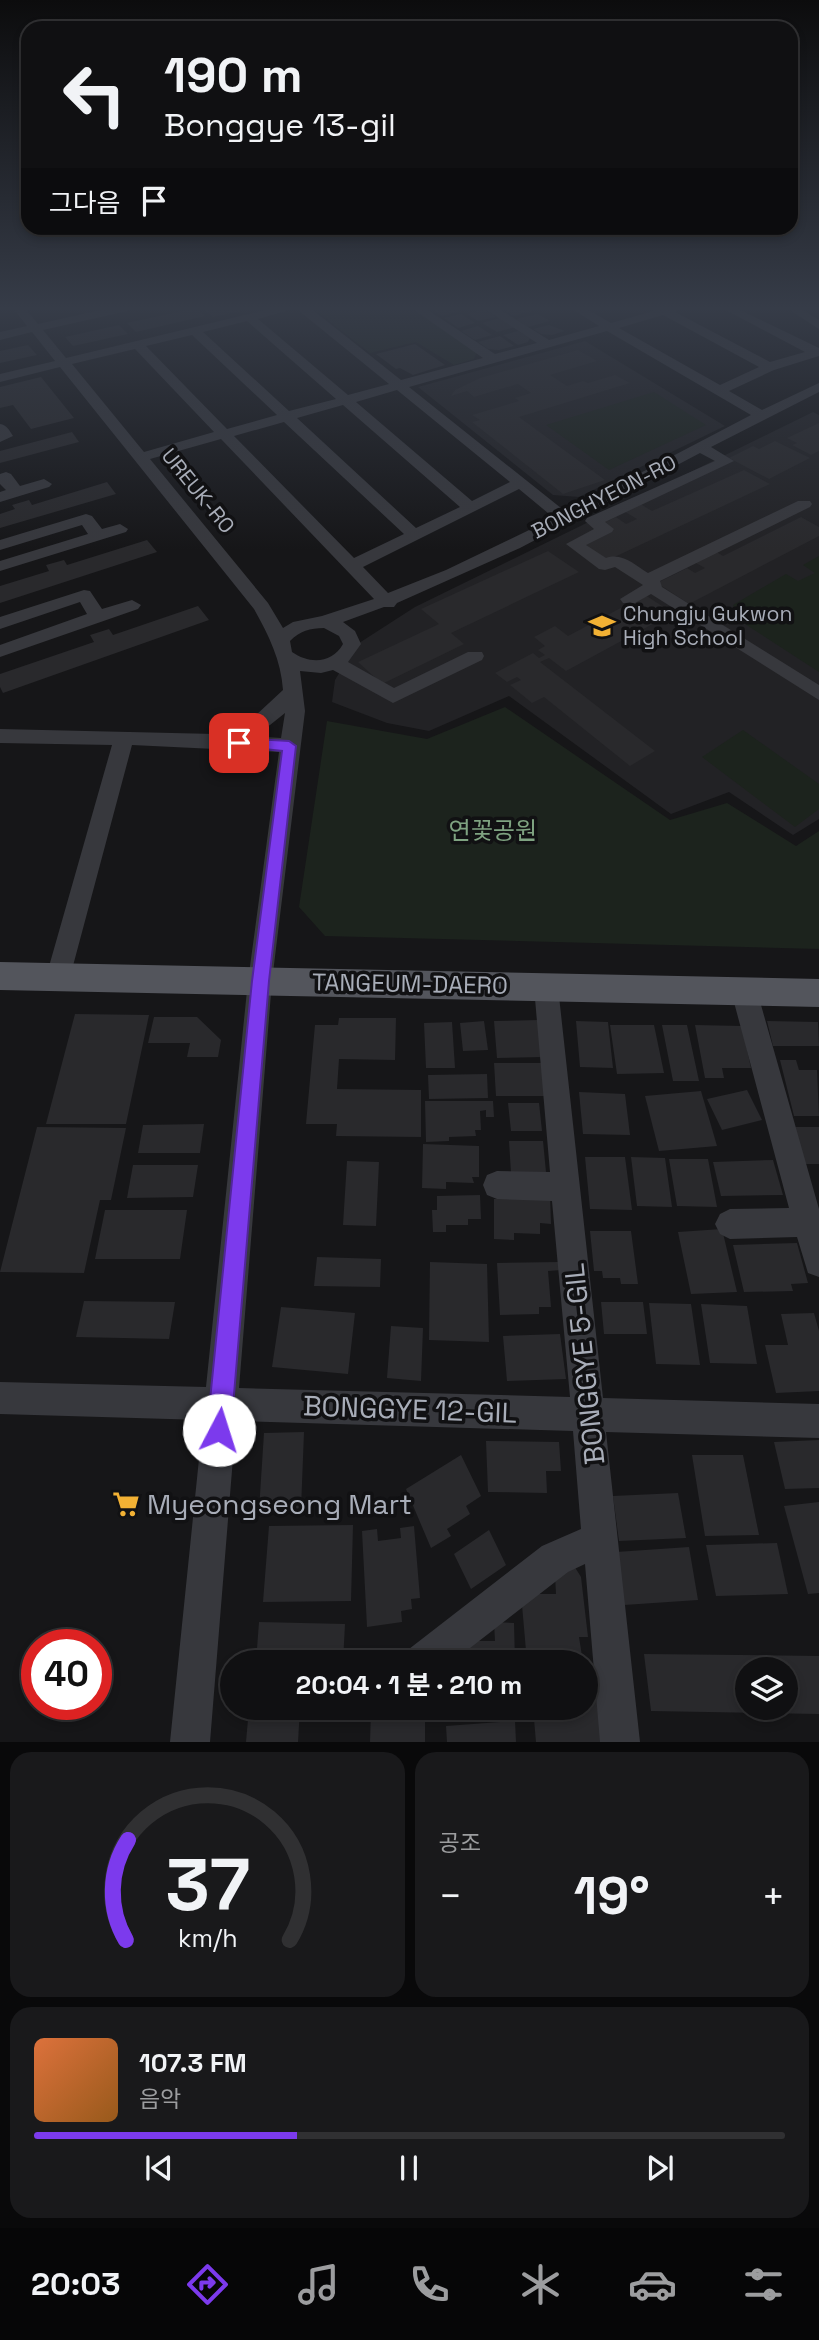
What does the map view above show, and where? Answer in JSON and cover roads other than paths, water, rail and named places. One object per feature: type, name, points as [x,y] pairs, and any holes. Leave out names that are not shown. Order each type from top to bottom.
[{"type":"main road","name":"TANGEUM-DAERO","points":[[0,976],[819,993]]},
{"type":"street","name":"UREUK-RO","points":[[85,388],[262,607],[281,641]]},
{"type":"street","points":[[180,388],[388,603]]},
{"type":"street","points":[[256,388],[414,535]]},
{"type":"street","points":[[332,388],[470,507]]},
{"type":"street","points":[[141,457],[387,388]]},
{"type":"street","points":[[403,388],[564,518]]},
{"type":"street","points":[[714,388],[759,414]]},
{"type":"street","points":[[719,391],[725,388]]},
{"type":"street","name":"BONGHYEON-RO","points":[[324,622],[388,603],[564,518],[701,448],[759,414],[816,388]]},
{"type":"street","points":[[0,428],[6,436],[0,438]]},
{"type":"street","points":[[701,448],[727,461],[593,521],[606,529],[574,544],[605,565],[616,560],[819,694]]},
{"type":"street","points":[[0,479],[6,477],[8,495],[44,484]]},
{"type":"street","points":[[352,566],[520,483]]},
{"type":"street","points":[[629,599],[649,584],[804,504]]},
{"type":"street","points":[[0,545],[86,519],[98,536]]},
{"type":"street","points":[[0,566],[120,529]]},
{"type":"street","points":[[0,623],[84,595],[98,617]]},
{"type":"street","name":"BONGHYEON-RO","points":[[351,637],[388,603]]},
{"type":"street","points":[[0,651],[132,605]]},
{"type":"street","name":"UREUK-RO","points":[[262,607],[303,624]]},
{"type":"street","points":[[189,739],[226,737],[271,716],[294,701],[330,665],[349,652],[351,637],[341,627],[324,622],[303,624],[286,634],[281,641],[284,655],[290,661],[312,667],[330,665],[393,696],[475,656]]},
{"type":"street","points":[[190,1741],[260,981],[294,701],[290,661]]},
{"type":"street","points":[[0,736],[189,739],[289,746]]},
{"type":"street","points":[[58,977],[124,738]]},
{"type":"street","name":"BONGGYE 5-GIL","points":[[546,987],[621,1741]]},
{"type":"street","points":[[744,991],[819,1262]]},
{"type":"street","points":[[497,1185],[566,1187]]},
{"type":"street","points":[[730,1224],[808,1222]]},
{"type":"street","name":"BONGGYE 12-GIL","points":[[0,1398],[819,1420]]},
{"type":"street","points":[[437,1650],[555,1559],[601,1538]]},
{"type":"place","name":"Chungju Gukwon High School","points":[[602,626]]},
{"type":"place","name":"Myeongseong Mart","points":[[126,1504]]},
{"type":"park label","name":"연꽃공원","points":[[493,831]]}]
